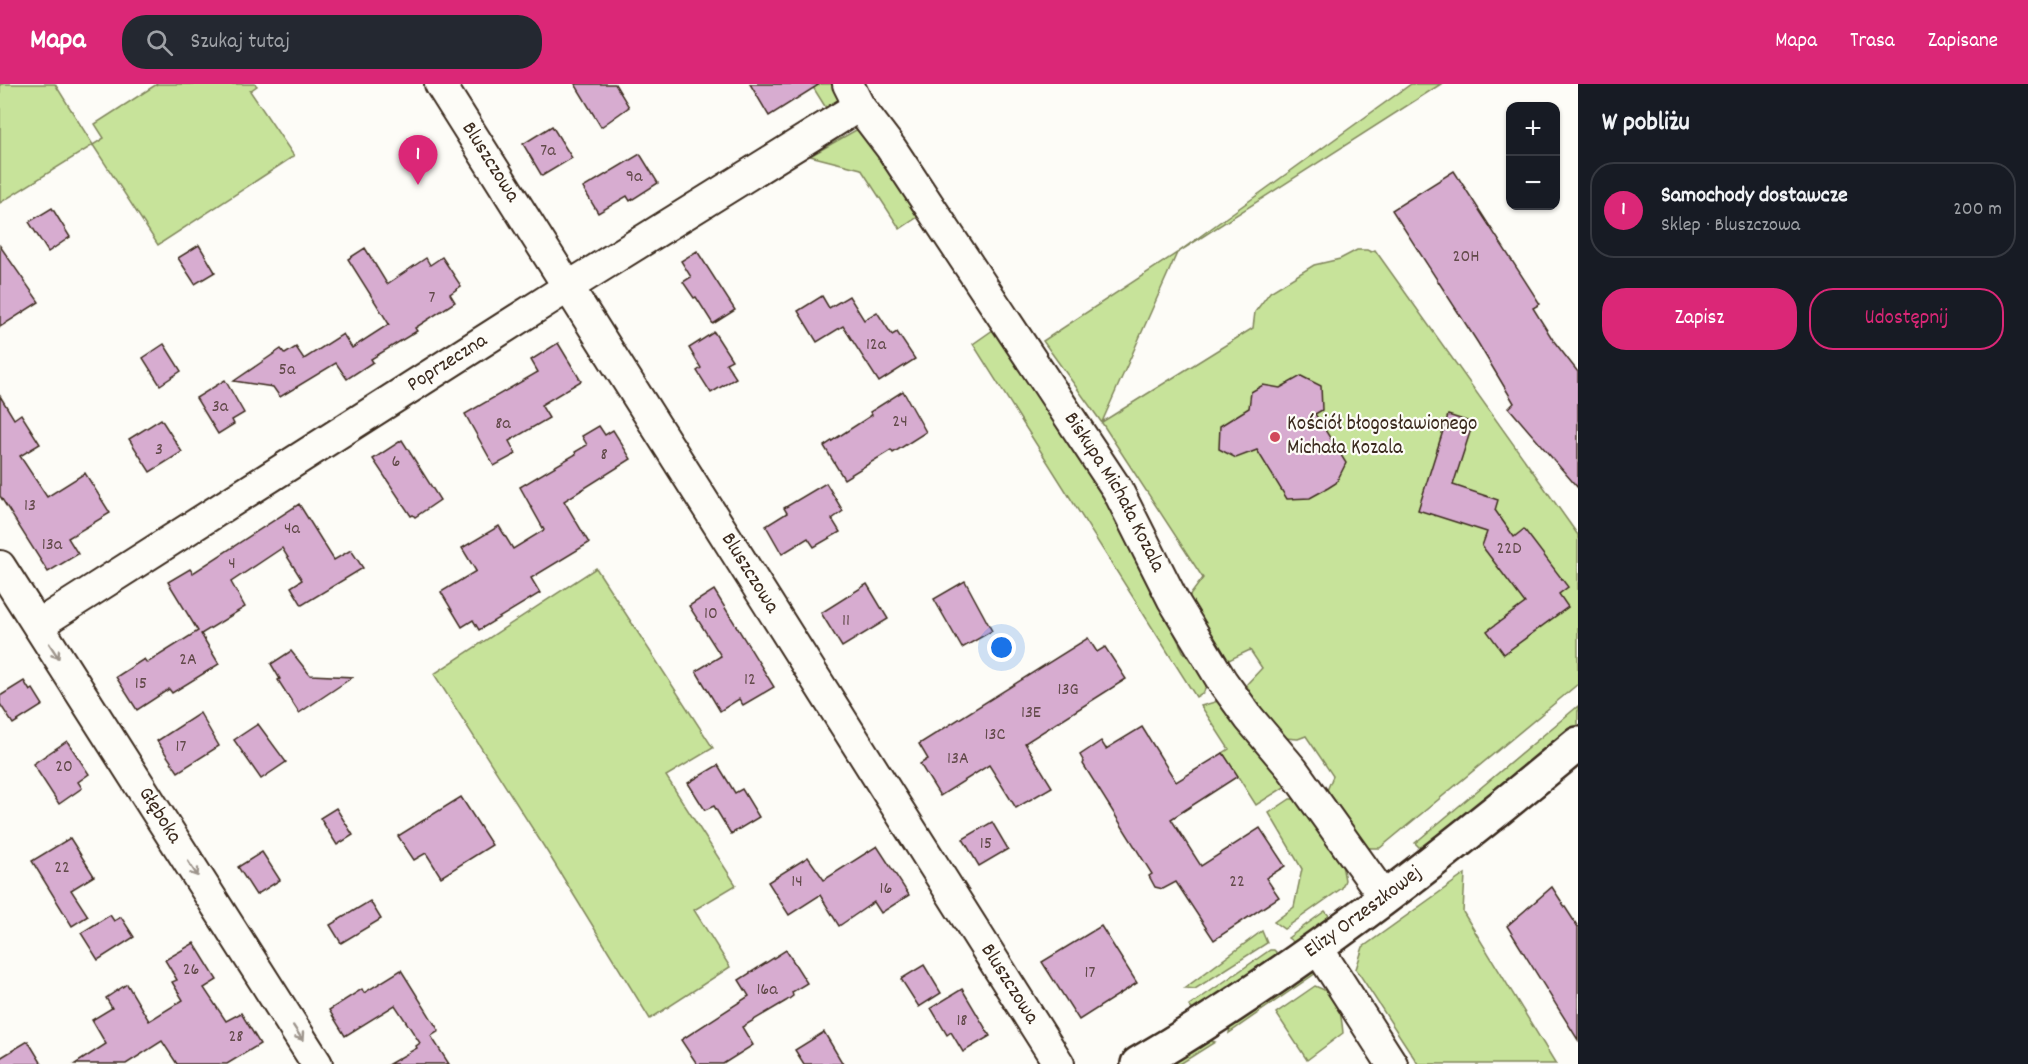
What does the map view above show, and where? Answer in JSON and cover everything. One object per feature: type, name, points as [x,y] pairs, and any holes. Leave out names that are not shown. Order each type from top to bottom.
[{"type":"street","name":"Bluszczowa","points":[[440,84],[1059,1064]]},
{"type":"street","name":"Poprzeczna","points":[[38,625],[568,287],[854,95]]},
{"type":"street","name":"Biskupa Michała Kozala","points":[[854,95],[1118,489],[1173,600],[1222,681],[1249,718],[1293,770],[1384,897]]},
{"type":"street","name":"Głęboka","points":[[0,566],[317,1064]]},
{"type":"street","name":"Elizy Orzeszkowej","points":[[1138,1064],[1193,1032],[1317,947],[1578,744]]},
{"type":"street","points":[[1317,947],[1392,1064]]},
{"type":"green space","points":[[0,84],[55,84],[93,145],[0,203]]},
{"type":"green space","points":[[157,84],[255,84],[257,86],[250,91],[294,156],[158,245],[93,145],[104,138],[95,124]]},
{"type":"green space","points":[[811,84],[863,84],[866,88],[826,108]]},
{"type":"green space","points":[[1411,84],[1441,84],[1177,253]]},
{"type":"green space","points":[[856,130],[865,133],[925,212],[900,229],[861,169],[810,156]]},
{"type":"green space","points":[[1357,250],[1371,252],[1375,250],[1578,535],[1578,684],[1380,848],[1355,848],[1323,800],[1333,776],[1306,736],[1298,739],[1284,738],[1249,694],[1247,684],[1262,668],[1250,650],[1229,660],[1218,653],[1188,598],[1203,578],[1102,423],[1043,341],[1177,253],[1102,422],[1253,328],[1255,312],[1270,292],[1314,265],[1340,259]]},
{"type":"green space","points":[[1000,325],[1108,489],[1140,563],[1183,651],[1204,678],[1206,685],[1204,692],[1196,697],[973,344]]},
{"type":"green space","points":[[596,568],[713,748],[666,776],[736,885],[694,910],[730,967],[650,1019],[434,674]]},
{"type":"green space","points":[[1218,701],[1285,778],[1286,786],[1256,805],[1223,753],[1229,749],[1201,706]]},
{"type":"green space","points":[[1578,706],[1578,726],[1482,807],[1423,851],[1415,843]]},
{"type":"green space","points":[[1290,799],[1301,799],[1342,865],[1345,880],[1342,888],[1284,929],[1274,922],[1294,907],[1302,869],[1269,813]]},
{"type":"green space","points":[[1465,874],[1463,912],[1556,1064],[1418,1064],[1356,969],[1363,947]]},
{"type":"green space","points":[[1325,911],[1331,918],[1295,943],[1288,938]]},
{"type":"green space","points":[[1262,931],[1267,943],[1195,989],[1185,988]]},
{"type":"green space","points":[[1270,950],[1276,952],[1275,959],[1194,1011],[1189,1006]]},
{"type":"green space","points":[[1303,973],[1316,973],[1229,1033],[1231,1022]]},
{"type":"green space","points":[[1315,986],[1334,998],[1340,1010],[1343,1033],[1307,1060],[1276,1013]]},
{"type":"green space","points":[[1206,1039],[1215,1042],[1180,1064],[1165,1064]]},
{"type":"building","points":[[575,84],[615,84],[629,107],[601,127]]},
{"type":"building","points":[[750,84],[820,84],[769,116]]},
{"type":"building","points":[[552,126],[572,158],[542,176],[523,144]]},
{"type":"building","points":[[640,154],[658,183],[630,201],[627,196],[598,213],[583,188]]},
{"type":"building","points":[[1454,171],[1540,304],[1533,308],[1553,340],[1578,372],[1578,488],[1509,408],[1514,403],[1392,210]]},
{"type":"building","points":[[52,208],[70,237],[48,252],[29,222]]},
{"type":"building","points":[[199,245],[215,272],[195,284],[178,258]]},
{"type":"building","points":[[0,246],[39,302],[0,327]]},
{"type":"building","points":[[365,248],[387,284],[426,258],[430,265],[442,257],[461,286],[450,294],[455,302],[415,328],[417,331],[371,359],[373,362],[347,379],[336,363],[280,397],[273,387],[234,381],[281,349],[285,354],[296,347],[304,359],[343,334],[352,348],[389,324],[348,259]]},
{"type":"building","points":[[697,251],[735,310],[713,324],[696,297],[694,298],[683,282],[691,277],[681,261]]},
{"type":"building","points":[[822,296],[829,308],[849,296],[864,320],[877,312],[892,335],[897,332],[915,359],[879,382],[843,326],[817,342],[798,311]]},
{"type":"building","points":[[714,332],[732,360],[726,363],[736,378],[711,393],[697,371],[701,368],[689,348]]},
{"type":"building","points":[[558,343],[581,381],[541,405],[549,418],[509,441],[516,454],[494,466],[465,414],[538,372],[531,360]]},
{"type":"building","points":[[164,344],[181,371],[160,385],[143,358]]},
{"type":"building","name":"Kościół błogosławionego Michała Kozala","points":[[1301,376],[1321,386],[1322,410],[1315,414],[1346,463],[1336,483],[1328,488],[1310,498],[1287,499],[1257,450],[1236,458],[1219,449],[1220,426],[1249,408],[1251,392],[1263,385],[1280,388]]},
{"type":"building","points":[[225,380],[244,413],[232,420],[234,424],[218,434],[196,398]]},
{"type":"building","points":[[903,391],[926,432],[893,453],[891,450],[844,479],[824,446],[872,415],[870,412]]},
{"type":"building","points":[[0,396],[14,419],[21,414],[40,444],[20,456],[47,497],[85,473],[110,513],[68,538],[78,554],[48,572],[0,496]]},
{"type":"building","points":[[1448,415],[1473,423],[1453,485],[1498,500],[1495,510],[1514,537],[1524,529],[1568,587],[1559,594],[1568,607],[1504,654],[1487,631],[1525,603],[1482,546],[1487,532],[1418,510]]},
{"type":"building","points":[[161,419],[182,452],[150,472],[129,439]]},
{"type":"building","points":[[599,426],[605,435],[613,430],[631,459],[564,501],[589,543],[531,578],[540,593],[479,630],[473,620],[462,627],[441,592],[476,571],[462,548],[499,526],[513,549],[544,530],[520,487],[576,454],[575,452],[587,445],[582,436]]},
{"type":"building","points":[[402,440],[440,500],[415,517],[411,516],[373,459]]},
{"type":"building","points":[[826,483],[843,511],[832,519],[840,532],[814,547],[808,538],[782,554],[766,526],[787,513],[784,508]]},
{"type":"building","points":[[299,504],[334,560],[351,550],[363,568],[302,605],[291,587],[302,580],[282,548],[231,582],[245,607],[201,634],[219,664],[172,693],[169,689],[137,710],[116,677],[144,659],[147,663],[198,631],[168,582],[190,569],[193,573]]},
{"type":"building","points":[[965,581],[992,631],[962,648],[934,599]]},
{"type":"building","points":[[867,584],[888,619],[842,647],[821,613]]},
{"type":"building","points":[[714,590],[774,687],[743,705],[739,699],[720,711],[696,671],[721,656],[689,606]]},
{"type":"building","points":[[1088,638],[1097,652],[1105,647],[1126,679],[1025,743],[1052,787],[1016,808],[989,765],[940,796],[920,764],[928,759],[919,744]]},
{"type":"building","points":[[291,651],[310,675],[353,677],[299,713],[278,680],[280,679],[271,664]]},
{"type":"building","points":[[24,681],[30,691],[33,689],[43,705],[13,724],[0,704],[0,696]]},
{"type":"building","points":[[200,713],[219,746],[178,772],[157,741]]},
{"type":"building","points":[[258,724],[286,762],[261,779],[234,740]]},
{"type":"building","points":[[1142,727],[1176,782],[1223,753],[1238,776],[1171,819],[1201,866],[1260,828],[1285,866],[1266,878],[1279,897],[1214,940],[1176,882],[1163,889],[1155,887],[1149,876],[1152,874],[1083,764],[1080,755],[1101,741],[1106,749]]},
{"type":"building","points":[[67,741],[89,774],[78,782],[82,788],[59,804],[33,764]]},
{"type":"building","points":[[718,765],[735,793],[742,789],[759,817],[731,834],[714,806],[705,810],[688,783]]},
{"type":"building","points":[[461,797],[492,845],[441,877],[426,853],[414,860],[398,836]]},
{"type":"building","points":[[336,808],[353,835],[337,845],[320,818]]},
{"type":"building","points":[[992,822],[1008,849],[979,866],[963,839]]},
{"type":"building","points":[[70,838],[94,876],[71,890],[88,916],[72,926],[32,861]]},
{"type":"building","points":[[877,846],[909,895],[881,913],[874,902],[839,926],[820,895],[789,915],[768,882],[808,857],[824,880]]},
{"type":"building","points":[[262,852],[280,880],[256,895],[238,867]]},
{"type":"building","points":[[1552,887],[1578,927],[1578,1040],[1507,926]]},
{"type":"building","points":[[370,901],[381,919],[341,943],[330,925]]},
{"type":"building","points":[[110,915],[114,921],[121,917],[134,937],[98,960],[81,933]]},
{"type":"building","points":[[1101,926],[1137,983],[1079,1020],[1042,962]]},
{"type":"building","points":[[194,943],[217,980],[204,988],[226,1021],[241,1013],[260,1044],[227,1064],[177,1064],[162,1041],[126,1064],[75,1064],[106,1044],[92,1020],[112,1008],[106,998],[127,984],[149,1021],[183,1000],[172,982],[177,980],[165,960]]},
{"type":"building","points":[[786,950],[807,983],[792,992],[793,996],[786,1001],[742,1027],[753,1045],[723,1064],[697,1064],[681,1040],[749,996],[739,980]]},
{"type":"building","points":[[924,965],[941,993],[919,1007],[901,979]]},
{"type":"building","points":[[401,970],[439,1031],[431,1036],[449,1064],[389,1064],[417,1048],[416,1046],[420,1043],[395,1005],[345,1036],[329,1010],[362,989],[364,993]]},
{"type":"building","points":[[962,989],[990,1036],[963,1052],[951,1032],[947,1035],[931,1008]]},
{"type":"building","points":[[824,1032],[843,1064],[804,1064],[795,1050]]},
{"type":"building","points":[[28,1041],[42,1064],[0,1064],[0,1058]]},
{"type":"place","name":"Samochody dostawcze","points":[[418,185]]},
{"type":"place","name":"Kościół błogosławionego Michała Kozala","points":[[1275,437]]}]
